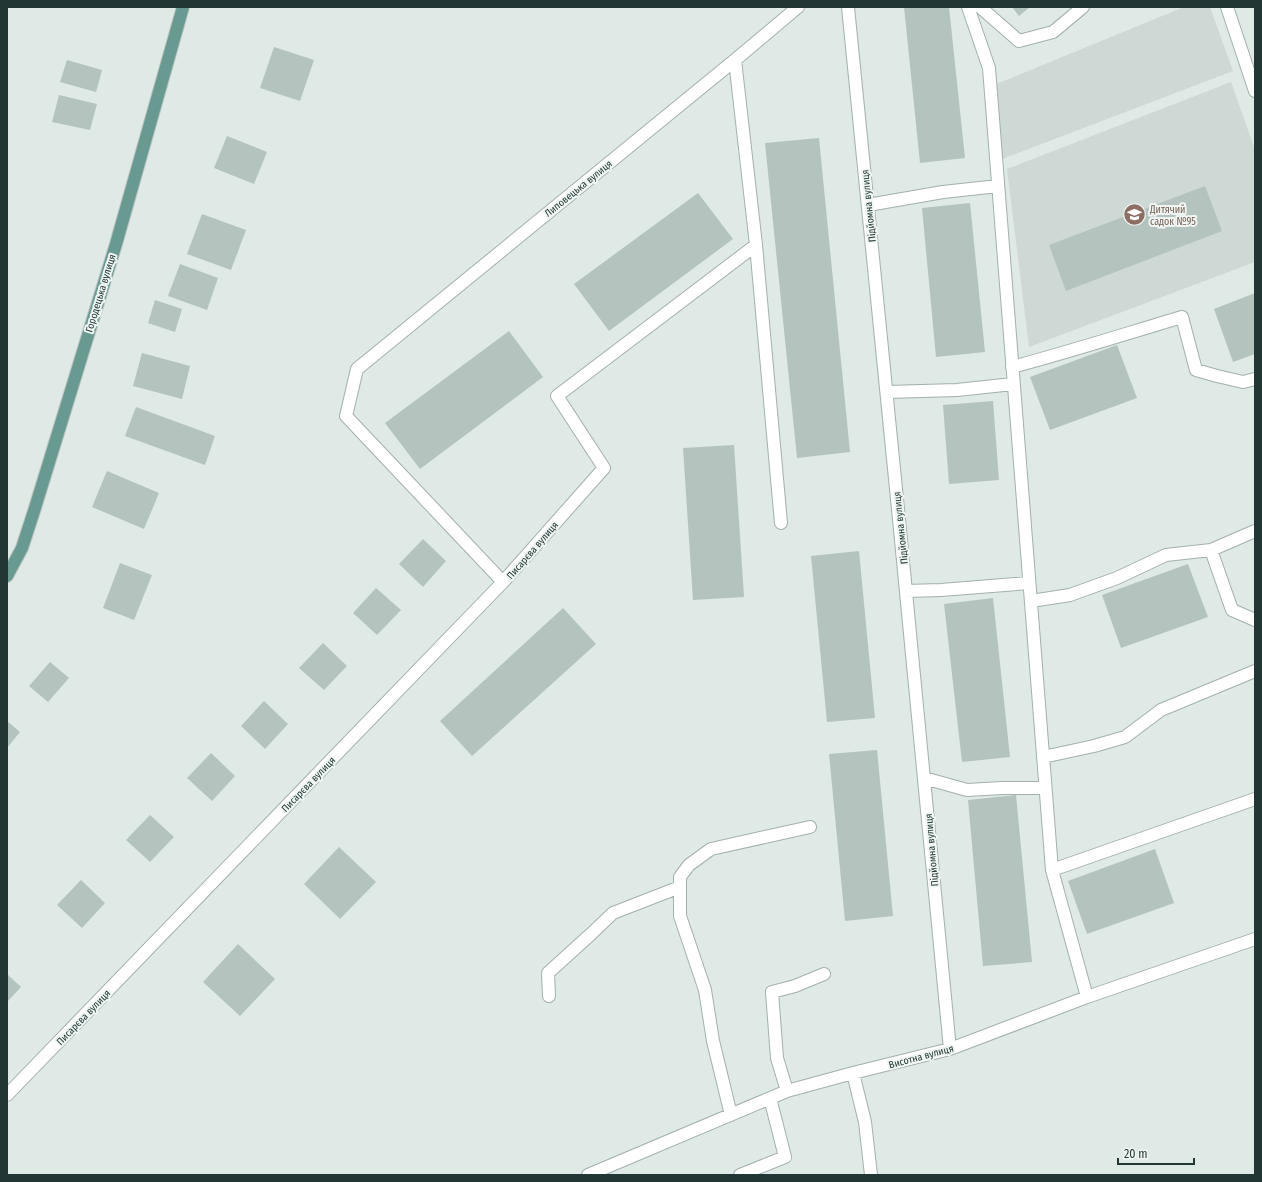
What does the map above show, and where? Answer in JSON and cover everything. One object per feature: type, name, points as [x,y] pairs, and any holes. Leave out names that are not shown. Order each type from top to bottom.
[{"type":"main road","name":"Городецька вулиця","points":[[7,576],[22,548],[35,508],[116,244],[183,7]]},
{"type":"street","name":"Липовецька вулиця","points":[[503,582],[346,416],[357,369],[798,7]]},
{"type":"street","name":"Підйомна вулиця","points":[[848,7],[950,1049]]},
{"type":"street","points":[[968,7],[989,68],[1052,870],[1087,997]]},
{"type":"street","points":[[980,7],[1019,41],[1053,32],[1082,7]]},
{"type":"street","points":[[1227,7],[1255,91]]},
{"type":"street","points":[[735,60],[756,245],[781,523]]},
{"type":"street","points":[[868,205],[942,192],[998,186]]},
{"type":"street","name":"Писарєва вулиця","points":[[7,1095],[503,582],[604,468],[557,396],[756,245]]},
{"type":"street","points":[[1012,367],[1062,354],[1108,338],[1182,317],[1196,370],[1243,382],[1255,379]]},
{"type":"street","points":[[886,392],[957,390],[1014,384]]},
{"type":"street","points":[[1031,601],[1070,596],[1117,578],[1166,555],[1211,550],[1255,530]]},
{"type":"street","points":[[1211,550],[1232,610],[1255,620]]},
{"type":"street","points":[[906,591],[941,590],[1029,583]]},
{"type":"street","points":[[1043,756],[1094,746],[1125,737],[1161,710],[1255,671]]},
{"type":"street","points":[[924,778],[967,790],[1045,788]]},
{"type":"street","points":[[1052,870],[1255,799]]},
{"type":"street","points":[[731,1115],[713,1041],[705,990],[680,916],[680,877],[689,865],[711,849],[810,827]]},
{"type":"street","points":[[549,996],[548,973],[612,913],[680,887]]},
{"type":"street","name":"Висотна вулиця","points":[[588,1175],[787,1091],[950,1049],[1087,997],[1255,939]]},
{"type":"street","points":[[787,1091],[777,1058],[772,992],[795,986],[824,974]]},
{"type":"street","points":[[853,1073],[866,1122],[871,1175]]},
{"type":"street","points":[[740,1175],[785,1158],[770,1098]]},
{"type":"shaded area","points":[[1184,7],[1210,7],[1233,71],[1002,159],[994,85]]},
{"type":"shaded area","name":"Дитячий садок №95","points":[[1231,82],[1255,150],[1255,262],[1029,347],[1007,169]]},
{"type":"building","points":[[904,7],[949,7],[965,158],[920,163]]},
{"type":"building","points":[[1012,7],[1030,7],[1019,16]]},
{"type":"building","points":[[274,47],[314,60],[300,101],[260,88]]},
{"type":"building","points":[[67,60],[102,70],[96,92],[60,82]]},
{"type":"building","points":[[59,95],[97,104],[90,130],[52,122]]},
{"type":"building","points":[[227,136],[267,152],[254,184],[214,168]]},
{"type":"building","points":[[819,138],[850,452],[797,458],[765,143]]},
{"type":"building","points":[[1205,186],[1222,231],[1066,291],[1049,245]]},
{"type":"building","points":[[698,193],[733,239],[609,331],[574,284]]},
{"type":"building","points":[[970,203],[985,352],[936,357],[922,208]]},
{"type":"building","points":[[202,214],[246,230],[231,270],[187,254]]},
{"type":"building","points":[[180,264],[218,278],[207,310],[168,296]]},
{"type":"building","points":[[1255,293],[1255,354],[1233,362],[1214,309]]},
{"type":"building","points":[[155,300],[182,309],[175,332],[148,323]]},
{"type":"building","points":[[509,331],[543,377],[420,469],[385,423]]},
{"type":"building","points":[[1117,345],[1137,398],[1050,430],[1030,377]]},
{"type":"building","points":[[142,353],[190,366],[182,399],[133,386]]},
{"type":"building","points":[[993,401],[999,480],[949,484],[943,405]]},
{"type":"building","points":[[136,407],[215,436],[205,465],[125,436]]},
{"type":"building","points":[[734,445],[744,597],[693,600],[683,448]]},
{"type":"building","points":[[107,471],[159,493],[144,529],[92,507]]},
{"type":"building","points":[[423,539],[446,561],[423,587],[399,564]]},
{"type":"building","points":[[859,551],[875,718],[827,722],[811,556]]},
{"type":"building","points":[[120,563],[152,575],[134,620],[103,608]]},
{"type":"building","points":[[1188,564],[1208,617],[1121,648],[1102,595]]},
{"type":"building","points":[[376,588],[401,610],[377,635],[353,613]]},
{"type":"building","points":[[993,598],[1010,757],[962,762],[944,604]]},
{"type":"building","points":[[563,608],[596,644],[472,756],[440,721]]},
{"type":"building","points":[[323,643],[347,666],[324,690],[299,668]]},
{"type":"building","points":[[50,662],[69,678],[48,702],[29,686]]},
{"type":"building","points":[[264,701],[288,724],[265,749],[241,726]]},
{"type":"building","points":[[7,721],[20,732],[7,748]]},
{"type":"building","points":[[877,750],[893,916],[845,921],[829,754]]},
{"type":"building","points":[[211,753],[235,776],[212,801],[187,778]]},
{"type":"building","points":[[1016,795],[1032,962],[983,966],[968,800]]},
{"type":"building","points":[[150,815],[174,837],[150,862],[126,840]]},
{"type":"building","points":[[339,847],[376,882],[340,919],[304,884]]},
{"type":"building","points":[[1155,849],[1174,903],[1087,934],[1068,881]]},
{"type":"building","points":[[81,880],[105,903],[82,928],[57,905]]},
{"type":"building","points":[[238,944],[275,979],[240,1016],[203,982]]},
{"type":"building","points":[[7,974],[21,987],[7,1002]]},
{"type":"place","name":"Дитячий садок №95","points":[[1134,215]]}]
